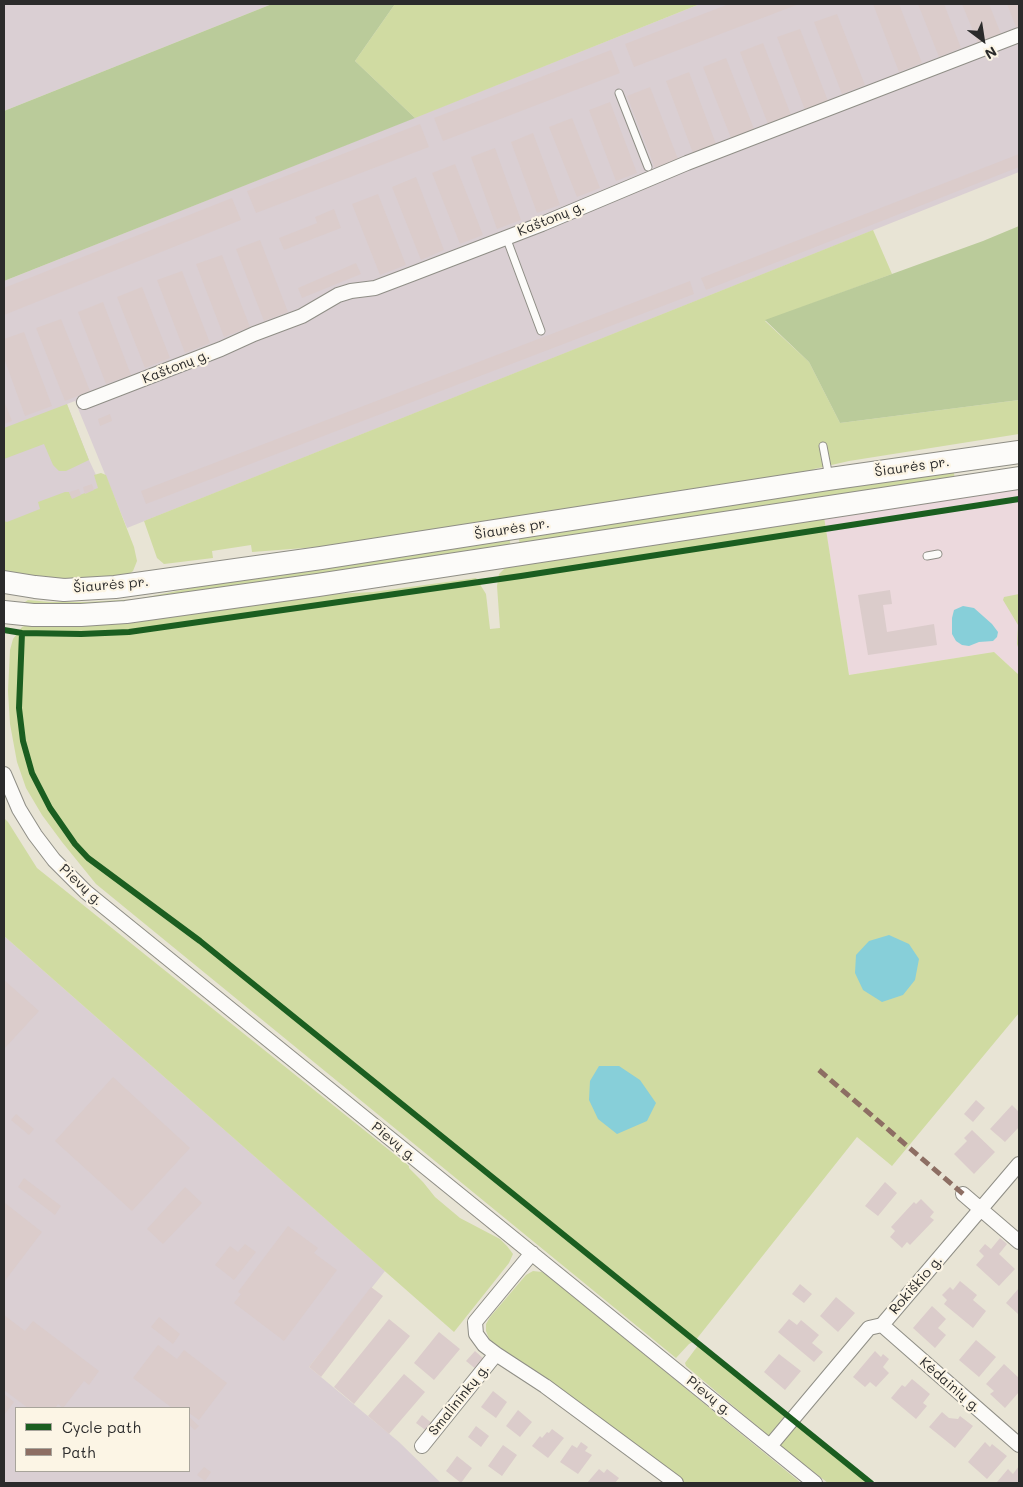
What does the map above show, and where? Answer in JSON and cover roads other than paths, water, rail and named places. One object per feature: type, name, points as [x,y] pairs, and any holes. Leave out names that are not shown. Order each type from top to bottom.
[{"type":"main road","name":"Šiaurės pr.","points":[[4,583],[64,590],[115,587],[321,558],[1019,452]]},
{"type":"main road","points":[[973,458],[967,465],[965,473],[969,480],[977,485]]},
{"type":"main road","name":"Šiaurės pr.","points":[[4,612],[33,615],[81,615],[126,612],[318,585],[1019,478]]},
{"type":"street","name":"Kaštonų g.","points":[[84,402],[302,316],[338,295],[351,291],[375,288],[542,224],[687,163],[1019,35]]},
{"type":"street","name":"Pievų g.","points":[[4,774],[20,809],[35,835],[54,860],[86,892],[815,1483]]},
{"type":"street","name":"Rokiškio g.","points":[[770,1446],[869,1328],[882,1325],[1019,1164]]},
{"type":"street","points":[[963,1194],[1019,1242]]},
{"type":"street","points":[[532,1253],[475,1322],[476,1334],[484,1345],[496,1354],[545,1386],[676,1483]]},
{"type":"street","name":"Kėdainių g.","points":[[882,1325],[1019,1445]]},
{"type":"street","name":"Smalininkų g.","points":[[422,1446],[496,1354]]},
{"type":"lane","points":[[619,93],[648,167]]},
{"type":"lane","points":[[506,237],[541,331]]},
{"type":"lane","points":[[823,446],[829,480]]},
{"type":"lane","points":[[927,556],[938,554]]},
{"type":"water","points":[[963,606],[974,608],[992,624],[998,632],[997,637],[993,641],[979,642],[969,646],[962,645],[956,641],[952,634],[952,618],[954,610]]},
{"type":"water","points":[[889,935],[909,944],[919,959],[915,980],[903,995],[882,1002],[863,990],[855,973],[856,955],[869,941]]},
{"type":"water","points":[[599,1066],[619,1066],[640,1080],[656,1103],[647,1121],[617,1134],[598,1119],[589,1100],[590,1081]]}]
